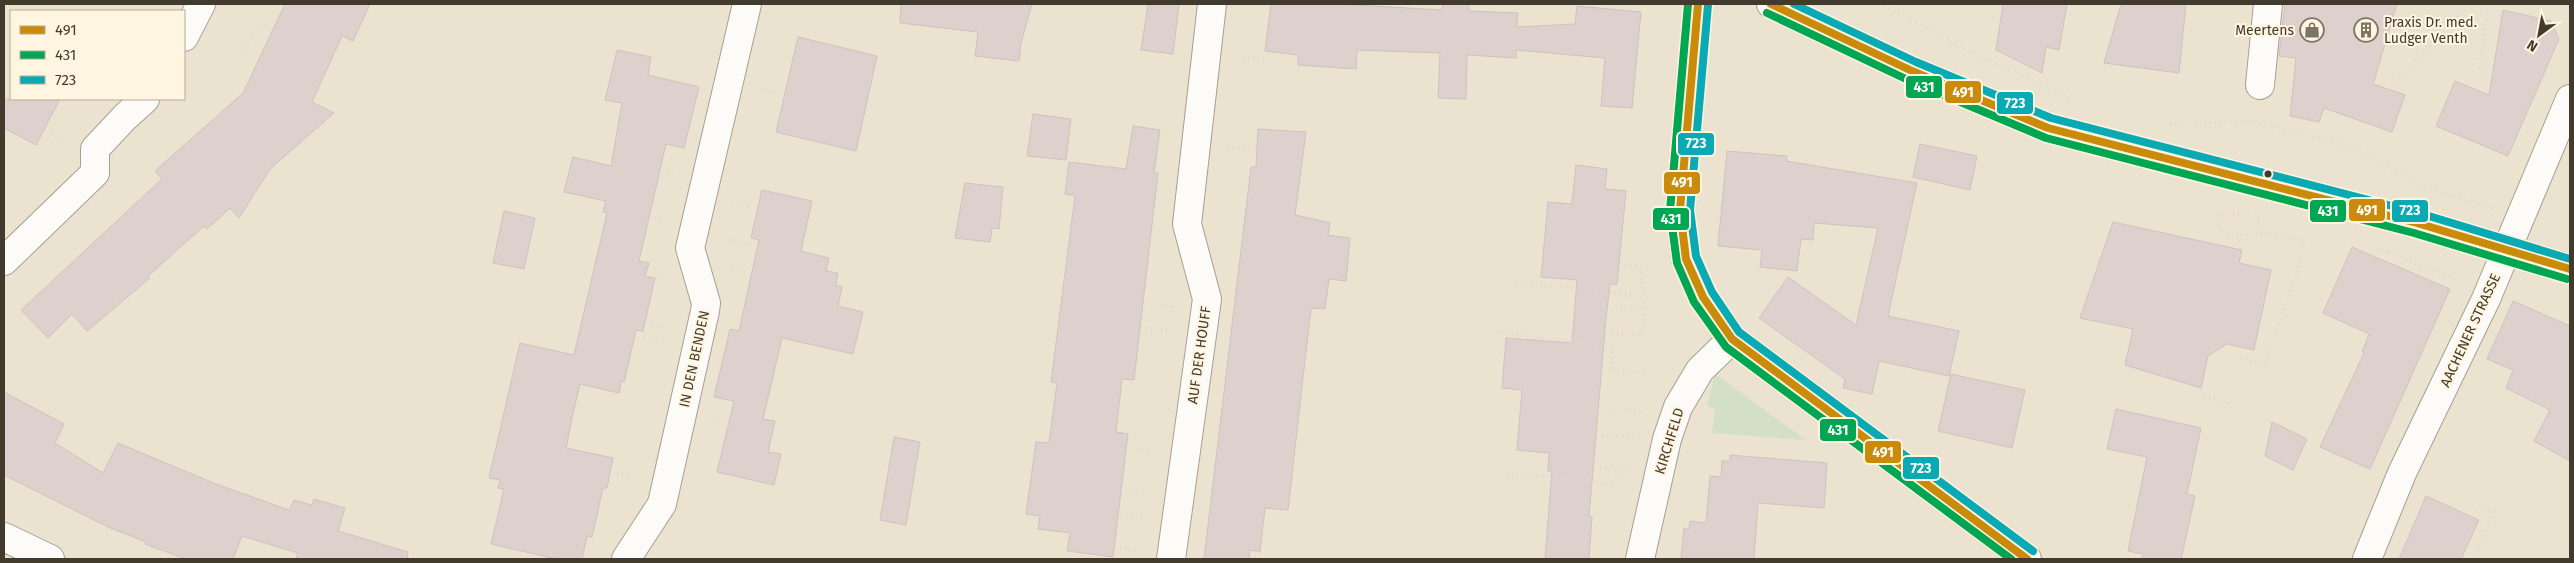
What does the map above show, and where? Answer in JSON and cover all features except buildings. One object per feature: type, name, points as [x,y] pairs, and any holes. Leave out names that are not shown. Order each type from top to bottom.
[{"type":"street","points":[[185,35],[201,4]]},
{"type":"street","name":"IN DEN BENDEN","points":[[626,559],[662,504],[705,310],[706,304],[690,248],[747,4]]},
{"type":"street","name":"AUF DER HOUFF","points":[[1171,559],[1207,299],[1188,224],[1212,4]]},
{"type":"street","points":[[1698,4],[1680,210],[1686,259],[1703,297],[1732,339],[2027,559]]},
{"type":"street","points":[[1771,4],[1912,71],[2048,128],[2417,223],[2570,270]]},
{"type":"street","points":[[2260,84],[2268,4]]},
{"type":"street","name":"AACHENER STRASSE","points":[[2367,559],[2402,474],[2486,299],[2570,98]]},
{"type":"street","points":[[4,261],[94,173],[95,149],[144,100]]},
{"type":"street","name":"KIRCHFELD","points":[[1640,559],[1667,438],[1678,407],[1700,370],[1732,339]]},
{"type":"street","points":[[4,537],[50,559]]},
{"type":"path","points":[[1880,4],[1969,51],[2072,98]]},
{"type":"path","points":[[2395,83],[2465,9],[2465,4]]},
{"type":"path","points":[[2489,4],[2479,70],[2494,76]]},
{"type":"path","points":[[239,56],[254,35],[266,27]]},
{"type":"path","points":[[2164,124],[2254,121],[2355,148],[2428,188],[2473,202]]},
{"type":"path","points":[[2240,358],[2266,365],[2297,272],[2304,240],[2260,232],[2235,237],[2224,234],[2218,228],[2218,215],[2257,215],[2260,232]]},
{"type":"path","points":[[2385,252],[2452,278]]},
{"type":"path","points":[[1612,334],[1641,336],[1644,321],[1641,268],[1626,264]]},
{"type":"path","points":[[1516,282],[1643,297]]},
{"type":"path","points":[[1614,306],[1644,308]]},
{"type":"path","points":[[1497,332],[1612,348],[1614,370]]},
{"type":"path","points":[[1608,369],[1644,373]]},
{"type":"path","points":[[2204,398],[2231,403]]},
{"type":"path","points":[[1604,407],[1641,412]]},
{"type":"path","points":[[1602,436],[1640,436]]},
{"type":"path","points":[[1600,468],[1617,470],[1631,464]]},
{"type":"path","points":[[1502,473],[1615,485],[1617,470]]},
{"type":"path","points":[[2474,559],[2493,512],[2480,504]]},
{"type":"green space","points":[[1715,374],[1806,440],[1712,433],[1715,410],[1707,405]]},
{"type":"transit line","name":"431","points":[[1688,4],[1670,211],[1677,263],[1694,302],[1726,347],[2011,559]]},
{"type":"transit line","name":"491","points":[[1698,4],[1680,210],[1686,259],[1703,297],[1732,339],[2027,559]]},
{"type":"transit line","name":"491","points":[[1771,4],[1912,71],[2048,128],[2417,223],[2570,269]]},
{"type":"transit line","name":"723","points":[[1794,4],[1916,62],[2051,118],[2419,213],[2570,259]]},
{"type":"transit line","name":"723","points":[[1708,5],[1690,210],[1696,256],[1712,292],[1739,332],[2033,551]]},
{"type":"transit line","name":"431","points":[[1767,13],[1908,80],[2046,138],[2414,233],[2567,279]]},
{"type":"place","name":"Meertens","points":[[2312,30]]},
{"type":"place","name":"Praxis Dr. med. Ludger Venth","points":[[2366,30]]}]
